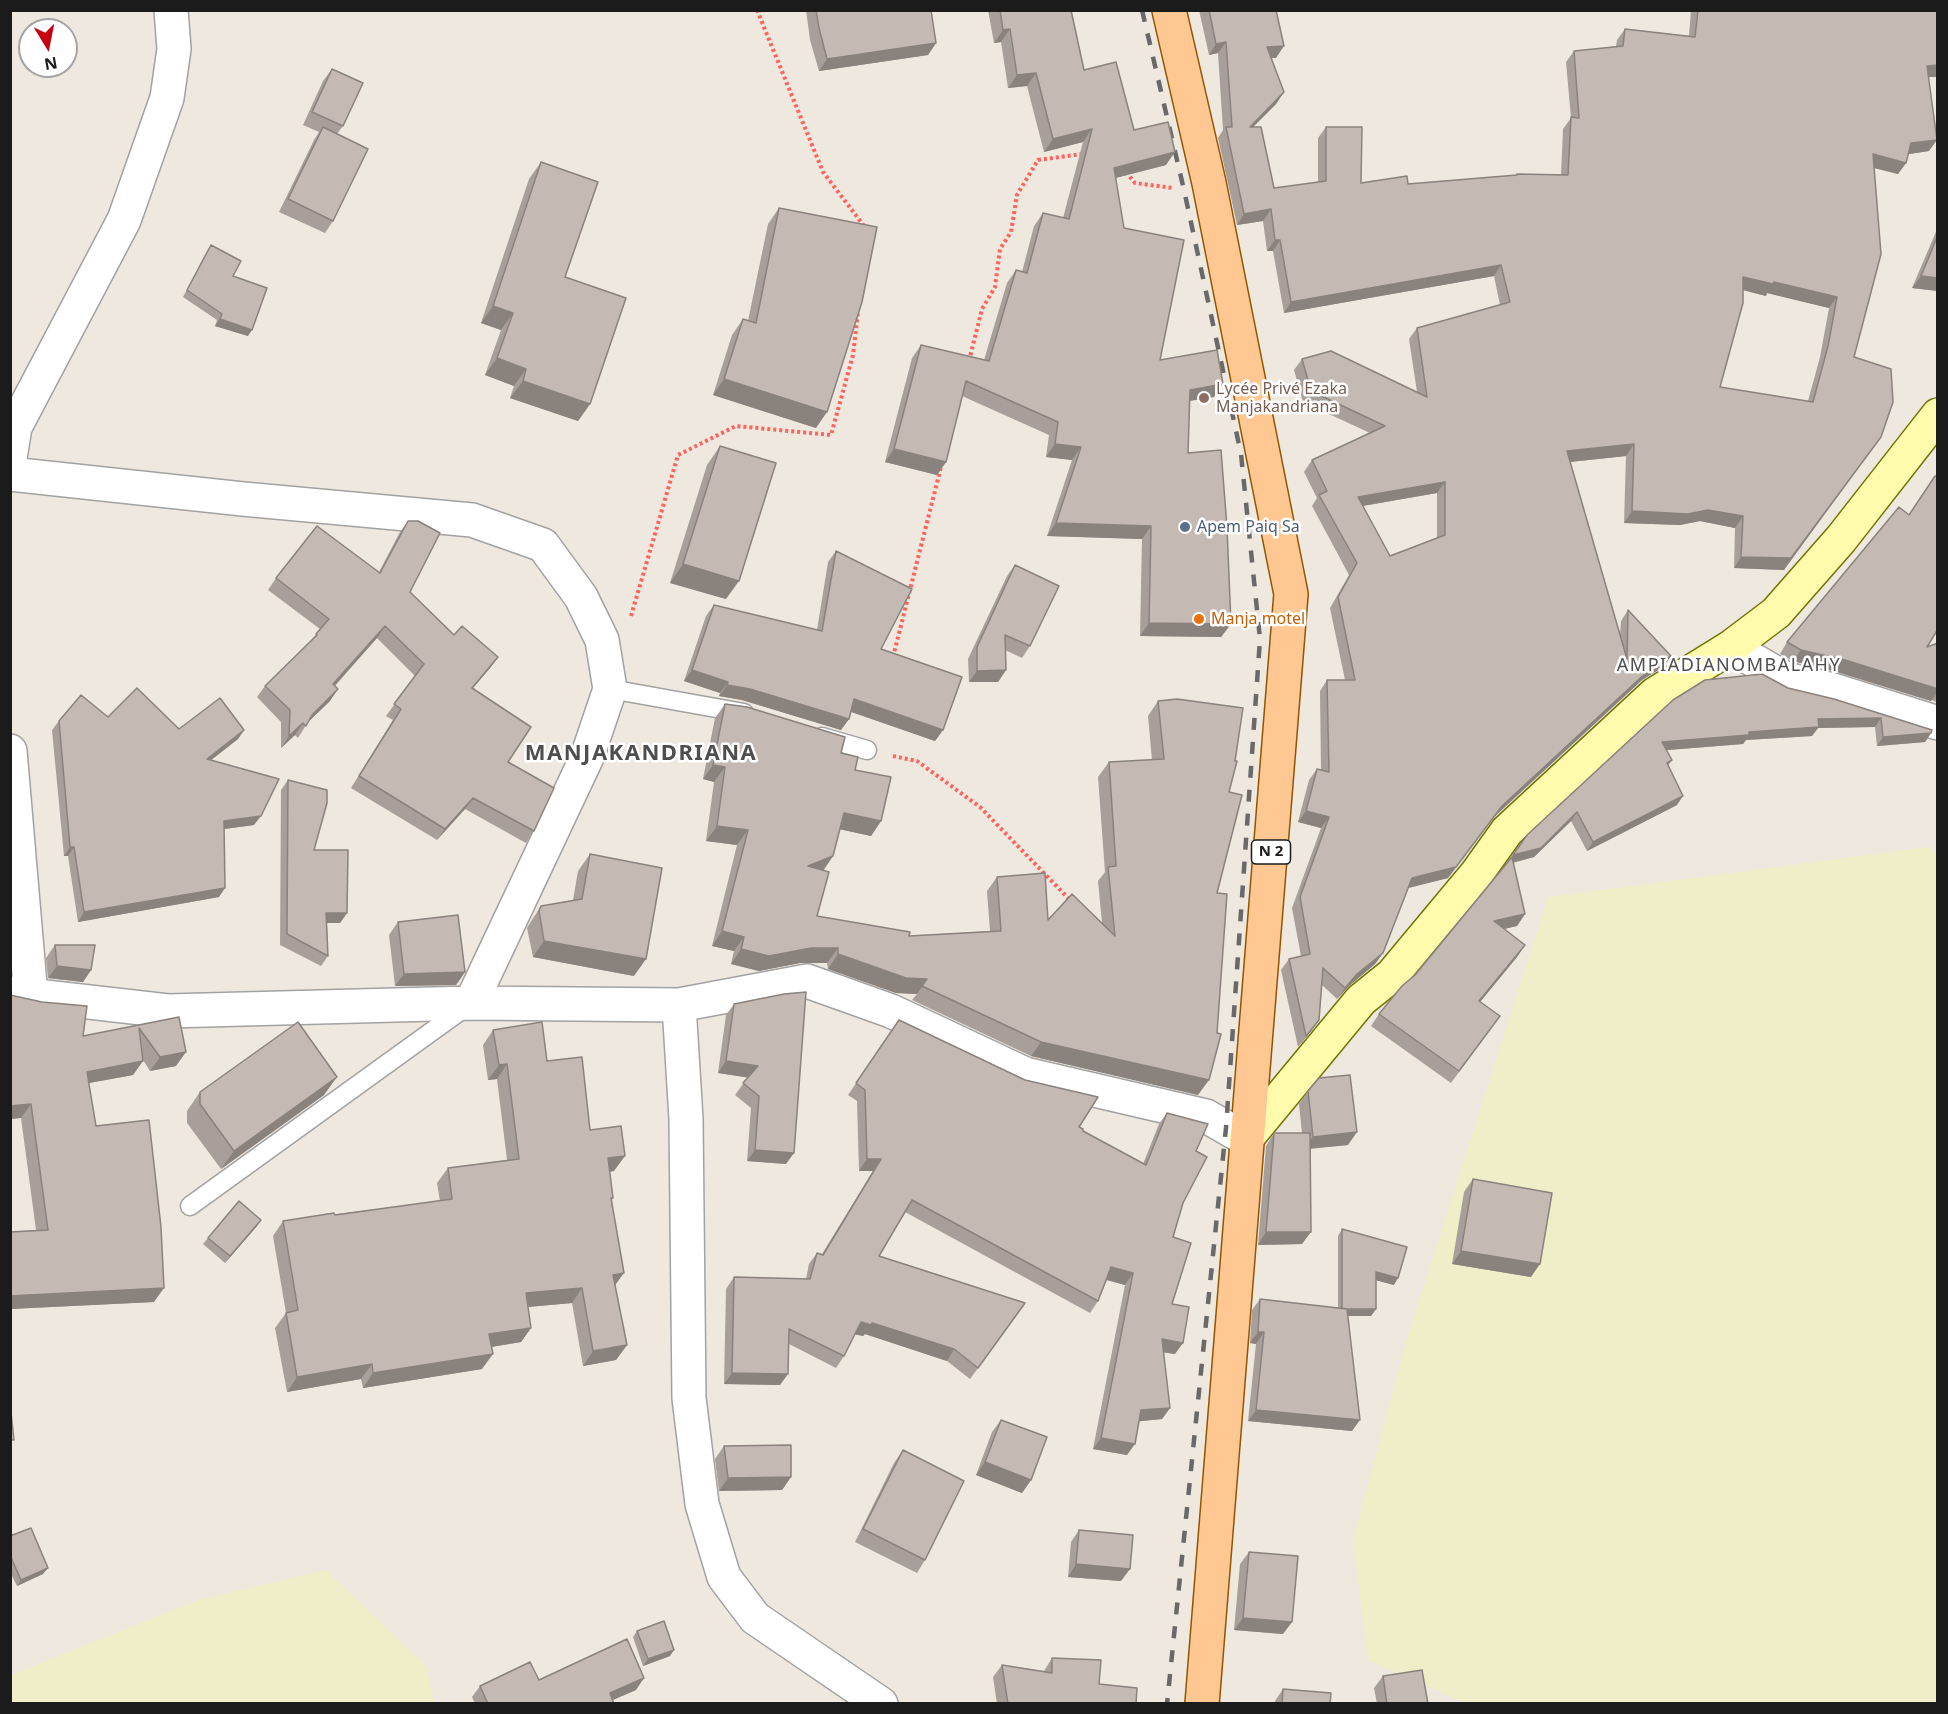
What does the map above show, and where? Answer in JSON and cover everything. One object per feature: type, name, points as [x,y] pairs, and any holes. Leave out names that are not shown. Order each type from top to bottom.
[{"type":"main road","name":"N 2","points":[[1168,10],[1209,183],[1291,594],[1202,1704]]},
{"type":"street","points":[[10,458],[15,427],[128,209],[167,98],[174,49],[171,10]]},
{"type":"street","points":[[10,751],[21,995],[168,1011],[471,1003],[679,1005],[807,981],[891,1011],[1025,1074],[1206,1116],[1246,1139],[1361,1000],[1392,975],[1477,873],[1507,831],[1655,694],[1731,647],[1776,613],[1841,539],[1938,415]]},
{"type":"street","points":[[10,474],[472,520],[543,545],[581,597],[602,640],[610,689],[587,757],[471,1003]]},
{"type":"street","points":[[1731,647],[1786,679],[1833,690],[1938,723]]},
{"type":"street","points":[[679,1005],[686,1119],[689,1398],[702,1504],[724,1577],[755,1618],[881,1704]]},
{"type":"lane","points":[[610,689],[740,711],[761,718]]},
{"type":"lane","points":[[803,731],[867,750]]},
{"type":"lane","points":[[190,1206],[471,1003]]},
{"type":"path","points":[[757,10],[823,172],[870,235]]},
{"type":"path","points":[[967,366],[982,309],[995,287],[1000,249],[1011,231],[1017,195],[1038,160],[1092,152]]},
{"type":"path","points":[[1120,166],[1135,183],[1184,190],[1209,183]]},
{"type":"path","points":[[629,622],[678,455],[736,426],[831,435],[853,355],[860,304]]},
{"type":"path","points":[[891,663],[944,458]]},
{"type":"path","points":[[867,750],[916,761],[980,807],[1076,906]]},
{"type":"green space","points":[[1928,847],[1937,855],[1937,1703],[1465,1703],[1368,1660],[1353,1541],[1407,1339],[1548,897]]},
{"type":"green space","points":[[326,1570],[426,1666],[434,1703],[11,1703],[11,1675],[198,1600]]},
{"type":"building","points":[[816,10],[931,10],[936,43],[827,59]]},
{"type":"building","points":[[1000,10],[1071,10],[1084,70],[1116,62],[1134,130],[1168,122],[1175,152],[1114,168],[1124,228],[1184,240],[1160,360],[1217,350],[1223,384],[1190,390],[1188,453],[1221,450],[1231,624],[1149,623],[1151,526],[1056,523],[1081,447],[1055,444],[1058,422],[966,381],[946,462],[894,449],[921,345],[989,361],[1016,270],[1027,273],[1043,213],[1069,219],[1092,129],[1053,139],[1036,73],[1017,75],[1010,29],[1003,30]]},
{"type":"building","points":[[1209,10],[1276,10],[1284,46],[1267,47],[1284,92],[1250,127],[1261,127],[1274,188],[1326,181],[1326,127],[1362,127],[1361,183],[1407,176],[1408,184],[1517,174],[1568,175],[1571,117],[1579,118],[1574,51],[1623,46],[1625,29],[1695,37],[1698,10],[1938,10],[1938,65],[1927,66],[1937,140],[1911,143],[1906,163],[1873,154],[1881,254],[1854,357],[1891,369],[1893,402],[1881,437],[1791,558],[1741,557],[1743,516],[1708,510],[1688,514],[1632,511],[1634,444],[1567,451],[1627,659],[1628,610],[1671,656],[1650,669],[1502,806],[1456,867],[1412,878],[1383,953],[1357,974],[1345,988],[1323,968],[1319,1020],[1306,1036],[1289,959],[1310,954],[1300,897],[1329,817],[1306,811],[1317,769],[1329,772],[1327,680],[1355,680],[1338,597],[1357,563],[1319,495],[1327,491],[1312,460],[1385,426],[1311,391],[1302,359],[1331,351],[1427,397],[1417,328],[1510,302],[1501,265],[1291,302],[1280,240],[1275,240],[1271,209],[1244,214],[1226,127],[1232,127],[1226,42],[1216,44]],"holes":[[[1743,277],[1837,297],[1828,346],[1813,402],[1720,387],[1743,303]],[[1445,482],[1445,535],[1390,556],[1358,497]]]},
{"type":"building","points":[[332,69],[363,83],[343,126],[312,112]]},
{"type":"building","points":[[323,127],[368,149],[333,221],[288,199]]},
{"type":"building","points":[[541,162],[598,182],[565,277],[626,298],[590,404],[523,381],[526,369],[497,358],[513,313],[493,306]]},
{"type":"building","points":[[779,208],[877,227],[862,302],[827,412],[724,379],[743,319],[756,323]]},
{"type":"building","points":[[1938,235],[1938,278],[1921,276]]},
{"type":"building","points":[[211,245],[241,261],[233,276],[267,288],[252,330],[220,319],[222,314],[187,290]]},
{"type":"building","points":[[720,446],[776,463],[739,581],[683,564]]},
{"type":"building","points":[[1935,476],[1938,477],[1938,629],[1927,647],[1938,643],[1938,689],[1845,660],[1801,650],[1787,642],[1899,507],[1909,515]]},
{"type":"building","points":[[408,521],[418,521],[440,533],[410,592],[454,635],[462,626],[498,657],[472,688],[531,727],[508,762],[554,788],[534,831],[473,798],[445,829],[359,776],[401,709],[394,704],[424,664],[385,626],[333,684],[338,689],[312,715],[306,726],[303,723],[289,736],[290,710],[265,686],[317,635],[329,619],[276,578],[317,526],[380,573]]},
{"type":"building","points":[[836,551],[912,589],[881,649],[962,677],[943,730],[854,699],[849,719],[750,689],[727,685],[728,682],[692,670],[714,605],[822,631]]},
{"type":"building","points":[[1015,565],[1059,586],[1030,646],[1005,635],[1006,670],[977,671],[977,647]]},
{"type":"building","points":[[1762,674],[1788,688],[1834,699],[1932,730],[1931,733],[1883,737],[1881,718],[1818,719],[1819,727],[1662,742],[1672,760],[1667,763],[1683,796],[1593,842],[1577,812],[1541,848],[1513,855],[1527,835],[1673,700],[1705,680]]},
{"type":"building","points":[[137,688],[179,729],[220,698],[244,730],[207,759],[279,779],[261,816],[224,821],[225,888],[84,912],[74,847],[70,847],[59,721],[81,695],[108,717]]},
{"type":"building","points":[[1177,699],[1243,708],[1235,761],[1237,761],[1229,792],[1242,795],[1217,893],[1227,894],[1217,1033],[1221,1034],[1209,1080],[1041,1042],[922,986],[927,979],[906,978],[838,954],[838,948],[811,948],[769,956],[741,949],[744,937],[722,931],[748,830],[717,826],[725,767],[713,765],[725,704],[747,707],[845,737],[841,753],[858,757],[855,770],[891,777],[881,821],[844,813],[833,856],[808,866],[829,872],[817,916],[910,932],[909,936],[1001,931],[997,877],[1045,873],[1048,920],[1072,894],[1115,936],[1108,867],[1116,866],[1109,762],[1164,759],[1158,701]]},
{"type":"building","points":[[288,780],[327,790],[327,803],[314,850],[348,850],[347,913],[326,913],[328,956],[287,934]]},
{"type":"building","points":[[590,854],[662,868],[646,959],[544,941],[539,911],[541,906],[582,899]]},
{"type":"building","points":[[1512,857],[1525,914],[1494,921],[1525,945],[1479,1001],[1500,1016],[1459,1071],[1379,1014],[1402,986],[1415,975]]},
{"type":"building","points":[[458,915],[465,972],[404,974],[398,922]]},
{"type":"building","points":[[55,945],[95,945],[91,970],[57,966]]},
{"type":"building","points":[[806,992],[794,1153],[755,1150],[759,1096],[743,1083],[758,1066],[726,1061],[734,1004]]},
{"type":"building","points":[[10,995],[42,1002],[87,1006],[83,1036],[179,1017],[186,1052],[160,1057],[139,1028],[143,1061],[87,1072],[96,1126],[149,1120],[161,1227],[164,1288],[10,1296],[10,1232],[48,1230],[31,1104],[10,1106]]},
{"type":"building","points":[[899,1020],[1025,1080],[1098,1097],[1079,1127],[1146,1165],[1167,1113],[1208,1124],[1196,1151],[1207,1157],[1183,1203],[1173,1237],[1191,1243],[1172,1304],[1189,1307],[1183,1343],[1162,1339],[1170,1408],[1141,1410],[1135,1444],[1101,1438],[1133,1273],[1111,1267],[1098,1301],[912,1200],[879,1256],[1025,1303],[978,1368],[954,1349],[872,1323],[871,1325],[861,1322],[844,1356],[789,1329],[788,1374],[732,1373],[734,1277],[810,1279],[817,1253],[823,1255],[881,1159],[867,1159],[865,1090],[856,1083]]},
{"type":"building","points":[[298,1022],[337,1077],[234,1151],[200,1104],[200,1092]]},
{"type":"building","points":[[542,1022],[547,1061],[582,1057],[590,1130],[621,1126],[625,1156],[608,1158],[613,1198],[611,1198],[624,1273],[613,1275],[627,1345],[593,1351],[582,1288],[526,1293],[531,1328],[489,1334],[493,1354],[373,1373],[372,1364],[297,1377],[286,1313],[298,1310],[283,1221],[452,1199],[448,1168],[519,1159],[507,1064],[499,1065],[493,1030]]},
{"type":"building","points":[[1350,1075],[1357,1132],[1313,1137],[1308,1091],[1319,1078]]},
{"type":"building","points":[[1274,1133],[1310,1133],[1311,1232],[1266,1232]]},
{"type":"building","points":[[1473,1179],[1552,1193],[1540,1264],[1461,1251]]},
{"type":"building","points":[[239,1201],[261,1220],[230,1256],[208,1238]]},
{"type":"building","points":[[1342,1229],[1407,1247],[1398,1278],[1376,1272],[1376,1309],[1342,1308]]},
{"type":"building","points":[[1260,1299],[1347,1309],[1360,1420],[1256,1410],[1264,1332],[1258,1332]]},
{"type":"building","points":[[10,1403],[14,1440],[10,1440]]},
{"type":"building","points":[[1001,1420],[1047,1437],[1031,1480],[985,1462]]},
{"type":"building","points":[[791,1445],[791,1477],[728,1478],[724,1446]]},
{"type":"building","points":[[903,1450],[964,1481],[925,1560],[863,1529]]},
{"type":"building","points":[[31,1528],[48,1568],[21,1580],[10,1555],[10,1536]]},
{"type":"building","points":[[1079,1530],[1133,1535],[1130,1569],[1076,1564]]},
{"type":"building","points":[[1249,1552],[1298,1556],[1292,1622],[1243,1618]]},
{"type":"building","points":[[664,1621],[674,1650],[648,1659],[637,1631]]},
{"type":"building","points":[[627,1639],[644,1678],[610,1693],[614,1704],[488,1704],[480,1686],[530,1662],[539,1680]]},
{"type":"building","points":[[1052,1658],[1101,1660],[1099,1684],[1137,1688],[1136,1704],[1008,1704],[1002,1665],[1052,1673]]},
{"type":"building","points":[[1422,1670],[1428,1704],[1387,1704],[1383,1676]]},
{"type":"building","points":[[1283,1689],[1331,1693],[1330,1704],[1282,1704]]},
{"type":"railway","points":[[1142,10],[1184,190],[1241,454],[1260,639],[1226,1128],[1167,1704]]},
{"type":"place","name":"Lycée Privé Ezaka Manjakandriana","points":[[1204,398]]},
{"type":"place","name":"Apem Paiq Sa","points":[[1185,527]]},
{"type":"place","name":"Manja motel","points":[[1199,619]]},
{"type":"district","name":"AMPIADIANOMBALAHY","points":[[1729,666]]},
{"type":"district","name":"MANJAKANDRIANA","points":[[641,754]]}]
